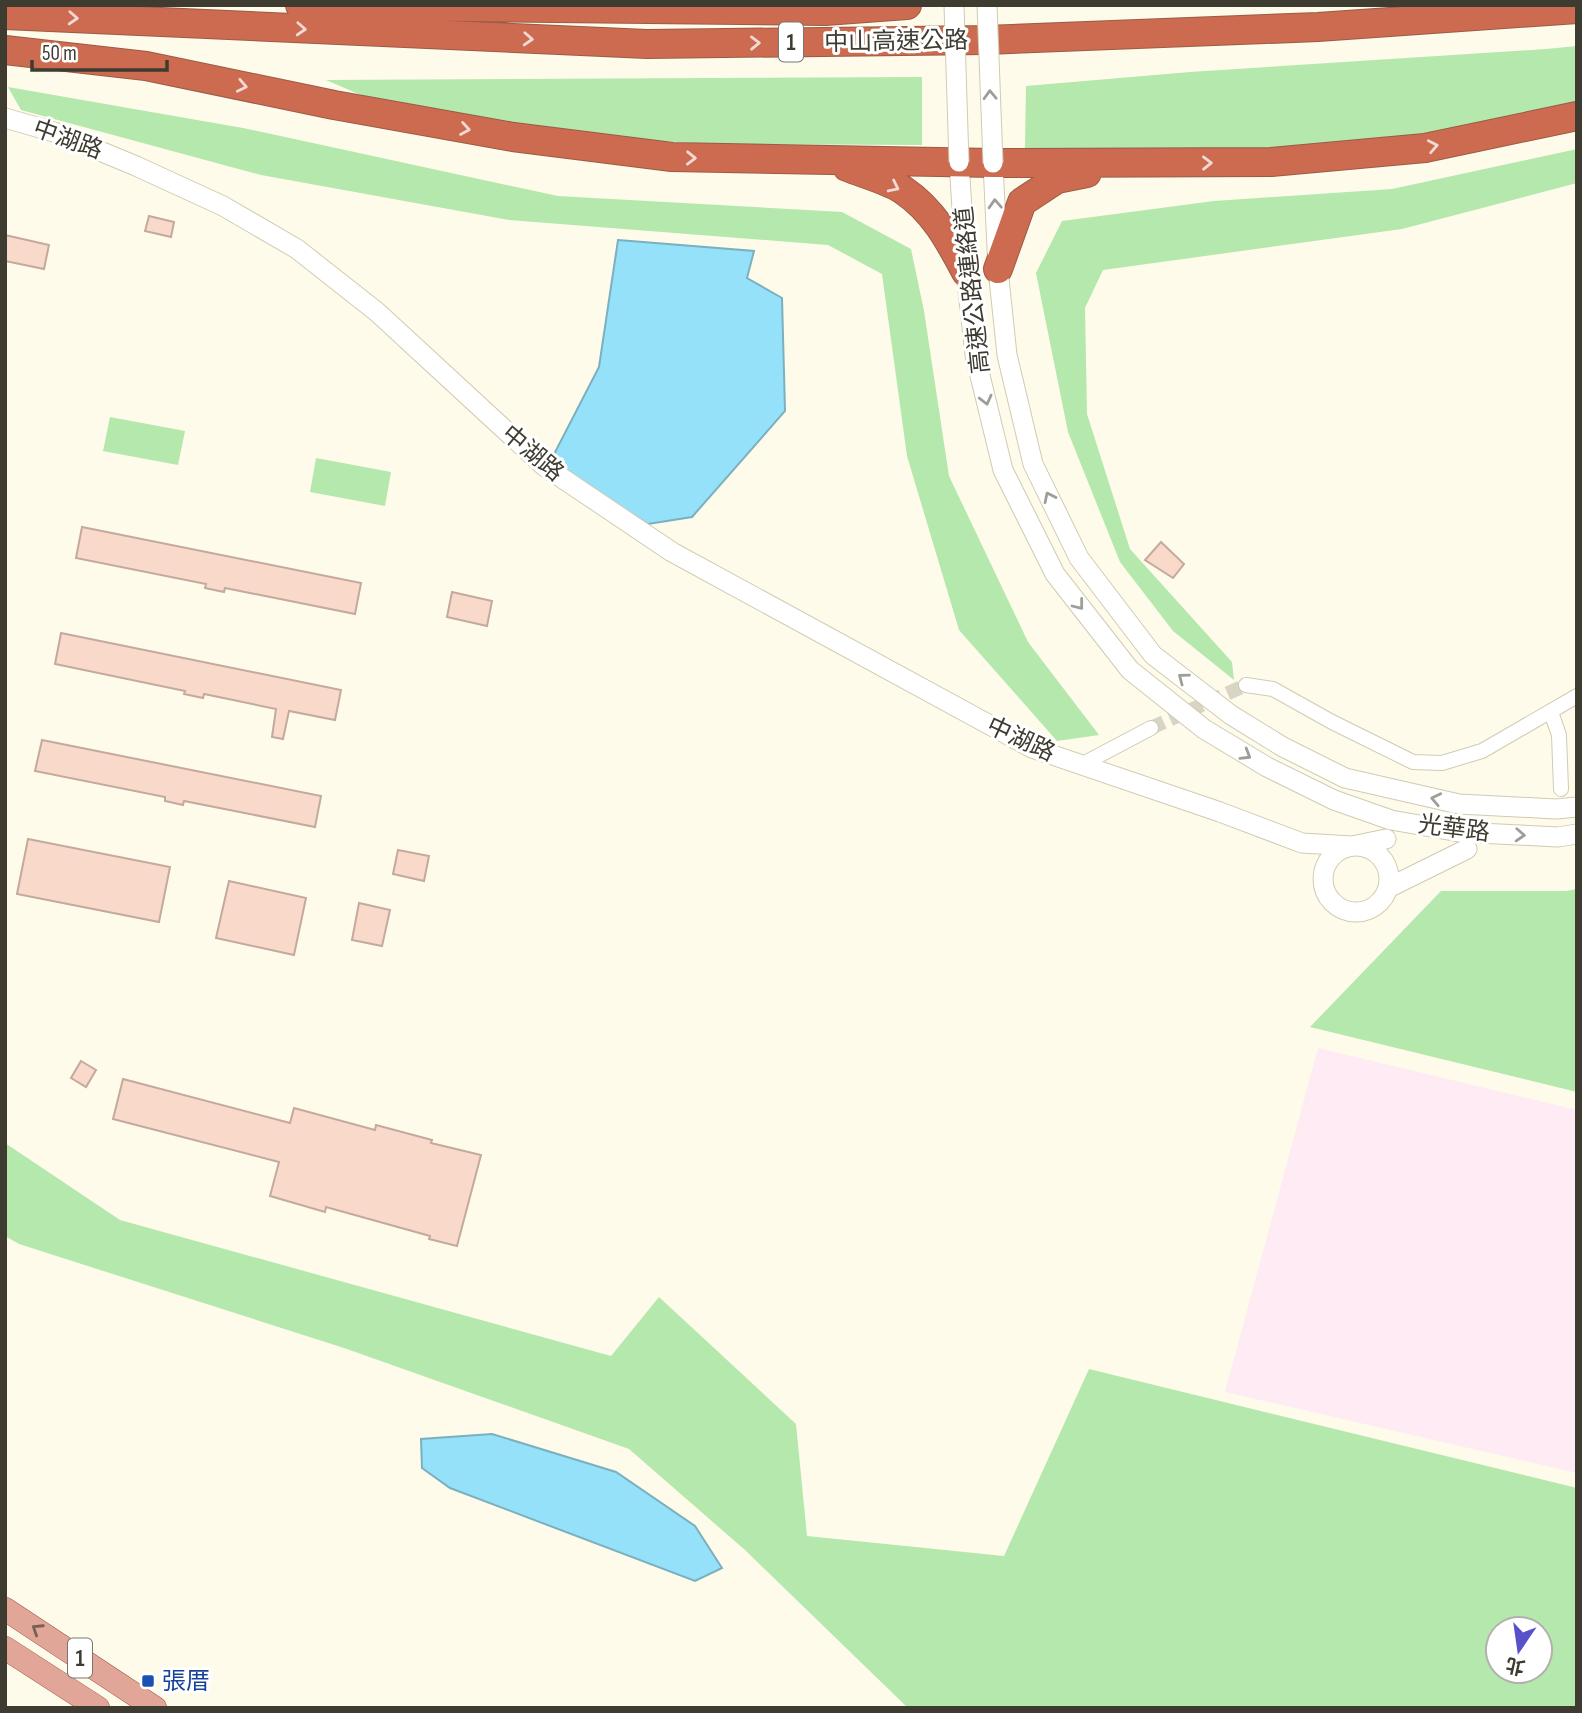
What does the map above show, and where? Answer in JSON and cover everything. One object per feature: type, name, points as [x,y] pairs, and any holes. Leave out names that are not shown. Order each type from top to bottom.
[{"type":"highway","name":"中山高速公路","points":[[300,5],[825,10],[907,5]]},
{"type":"highway","name":"中山高速公路","points":[[5,15],[647,44],[985,40],[1318,27],[1577,9]]},
{"type":"highway","points":[[5,50],[146,66],[513,138],[672,157],[993,163],[1271,162],[1425,148],[1577,116]]},
{"type":"highway","points":[[831,160],[901,189],[923,206],[942,228],[966,272]]},
{"type":"highway","points":[[998,269],[1022,202],[1057,179],[1138,163]]},
{"type":"main road","name":"1","points":[[5,1609],[155,1708]]},
{"type":"main road","name":"1","points":[[5,1648],[98,1708]]},
{"type":"street","name":"高速公路連絡道","points":[[954,5],[966,272],[975,355],[1003,470],[1055,574],[1130,670],[1204,729],[1267,767],[1334,800]]},
{"type":"street","name":"高速公路連絡道","points":[[987,5],[998,269],[1007,355],[1033,464],[1079,558],[1153,655],[1231,715],[1283,747],[1345,778]]},
{"type":"street","name":"中湖路","points":[[5,118],[54,132],[136,166],[223,206],[296,249],[377,312],[544,466],[671,552],[1032,748],[1302,843],[1352,846]]},
{"type":"street","points":[[1246,685],[1273,689],[1413,762],[1442,763],[1482,751],[1577,696]]},
{"type":"street","points":[[1551,712],[1559,735],[1561,789]]},
{"type":"street","name":"中湖路","points":[[1081,765],[1151,727]]},
{"type":"street","name":"光華路","points":[[1345,778],[1459,804],[1556,809],[1577,807]]},
{"type":"street","name":"光華路","points":[[1334,800],[1391,820],[1459,832],[1558,837],[1577,834]]},
{"type":"street","points":[[1324,887],[1326,866],[1332,856],[1341,849],[1386,839]]},
{"type":"street","points":[[1302,843],[1333,903],[1353,912],[1364,911],[1383,898],[1388,888],[1387,866],[1373,850],[1352,846]]},
{"type":"street","points":[[1388,888],[1467,849]]},
{"type":"shaded area","points":[[1318,1048],[1577,1110],[1577,1473],[1225,1392]]},
{"type":"green space","points":[[1577,46],[1577,101],[1431,137],[1257,152],[1025,148],[1026,86]]},
{"type":"green space","points":[[922,77],[922,145],[709,144],[631,139],[384,105],[326,80]]},
{"type":"green space","points":[[8,87],[243,128],[558,196],[842,212],[911,249],[924,311],[949,476],[1028,642],[1099,735],[1057,741],[959,630],[907,456],[882,274],[828,245],[509,220],[261,175],[21,110]]},
{"type":"green space","points":[[1577,149],[1577,183],[1402,229],[1103,270],[1085,308],[1087,414],[1130,549],[1232,662],[1234,680],[1173,631],[1120,562],[1068,432],[1036,273],[1062,221],[1214,201],[1392,189]]},
{"type":"green space","points":[[110,417],[185,431],[178,465],[103,451]]},
{"type":"green space","points":[[316,458],[391,472],[385,506],[310,492]]},
{"type":"green space","points":[[1577,889],[1577,1092],[1310,1027],[1441,891]]},
{"type":"green space","points":[[5,1143],[120,1220],[611,1356],[659,1297],[796,1424],[807,1536],[1004,1556],[1089,1369],[1577,1488],[1577,1708],[908,1708],[745,1550],[629,1449],[344,1348],[19,1244],[5,1236]]},
{"type":"water","points":[[618,240],[754,251],[747,278],[782,298],[785,411],[692,517],[648,524],[557,469],[553,456],[599,367]]},
{"type":"water","points":[[492,1434],[616,1472],[695,1526],[722,1568],[695,1581],[450,1488],[422,1468],[421,1439]]},
{"type":"building","points":[[149,216],[174,222],[171,237],[145,231]]},
{"type":"building","points":[[5,235],[49,245],[44,269],[5,261]]},
{"type":"building","points":[[82,527],[361,583],[355,614],[225,588],[224,592],[205,588],[206,584],[76,558]]},
{"type":"building","points":[[1161,542],[1184,564],[1173,578],[1145,560]]},
{"type":"building","points":[[452,592],[492,601],[487,626],[447,617]]},
{"type":"building","points":[[61,633],[341,690],[335,720],[289,711],[283,739],[272,737],[276,709],[204,694],[203,698],[184,694],[185,691],[55,664]]},
{"type":"building","points":[[42,740],[321,796],[315,827],[184,801],[183,805],[165,801],[165,797],[35,771]]},
{"type":"building","points":[[28,839],[170,867],[159,922],[17,894]]},
{"type":"building","points":[[398,850],[429,856],[424,881],[393,874]]},
{"type":"building","points":[[229,881],[306,898],[294,955],[216,938]]},
{"type":"building","points":[[359,903],[390,910],[382,946],[352,940]]},
{"type":"building","points":[[81,1061],[96,1070],[86,1087],[71,1078]]},
{"type":"building","points":[[123,1079],[290,1123],[294,1108],[375,1130],[376,1125],[432,1140],[431,1143],[481,1155],[457,1246],[326,1207],[325,1212],[270,1196],[279,1162],[113,1119]]},
{"type":"tunnel","points":[[1151,728],[1246,685]]},
{"type":"place","name":"張厝","points":[[148,1681]]}]
